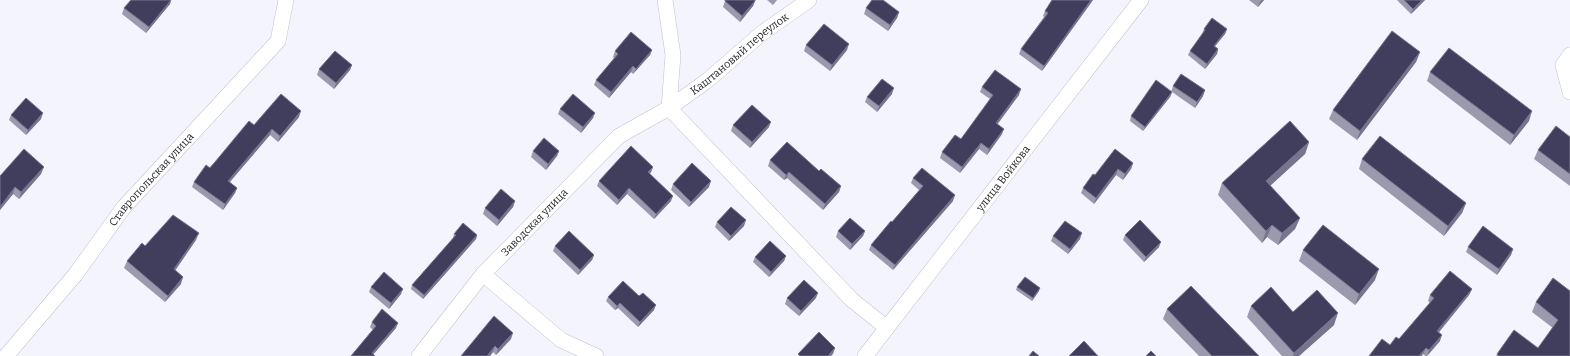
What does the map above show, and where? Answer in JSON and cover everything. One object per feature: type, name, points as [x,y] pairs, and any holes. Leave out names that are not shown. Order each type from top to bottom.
[{"type":"street","name":"Ставропольская улица","points":[[6,356],[75,275],[124,207],[278,41],[286,0]]},
{"type":"street","points":[[665,0],[673,55],[669,108],[852,300],[887,328]]},
{"type":"street","name":"Каштановый переулок","points":[[669,108],[708,80],[762,33],[809,0]]},
{"type":"street","name":"улица Войкова","points":[[865,356],[1141,0]]},
{"type":"street","points":[[1570,55],[1563,64],[1570,92]]},
{"type":"street","name":"Заводская улица","points":[[419,356],[483,274],[620,136],[669,108]]},
{"type":"street","points":[[483,274],[561,340],[596,356]]},
{"type":"building","points":[[131,0],[171,0],[149,27],[124,8]]},
{"type":"building","points":[[725,0],[755,0],[755,1],[742,16]]},
{"type":"building","points":[[872,0],[883,0],[899,12],[890,25],[866,8]]},
{"type":"building","points":[[1052,0],[1091,0],[1044,66],[1021,49],[1048,13],[1045,11]]},
{"type":"building","points":[[1404,0],[1422,0],[1413,9]]},
{"type":"building","points":[[1212,18],[1227,29],[1214,46],[1218,49],[1207,64],[1190,51]]},
{"type":"building","points":[[824,24],[849,44],[832,65],[806,45]]},
{"type":"building","points":[[1392,31],[1420,52],[1360,131],[1333,110]]},
{"type":"building","points":[[631,32],[652,50],[636,69],[633,66],[611,92],[596,80],[618,54],[615,51]]},
{"type":"building","points":[[1449,48],[1532,111],[1514,135],[1430,72]]},
{"type":"building","points":[[335,51],[352,65],[336,83],[319,69]]},
{"type":"building","points":[[995,70],[1021,89],[996,123],[1004,129],[989,149],[981,143],[962,167],[942,152],[955,135],[961,139],[993,95],[982,87]]},
{"type":"building","points":[[1181,74],[1205,90],[1197,102],[1173,86]]},
{"type":"building","points":[[882,79],[894,88],[879,106],[867,97]]},
{"type":"building","points":[[1156,80],[1172,92],[1145,127],[1131,116]]},
{"type":"building","points":[[281,94],[301,111],[280,136],[272,129],[228,181],[237,188],[225,204],[194,182],[206,165],[210,168],[249,121],[254,125]]},
{"type":"building","points":[[573,94],[595,113],[583,127],[560,109]]},
{"type":"building","points":[[26,98],[43,113],[28,130],[11,115]]},
{"type":"building","points":[[752,105],[771,122],[752,142],[733,125]]},
{"type":"building","points":[[1290,121],[1309,142],[1266,181],[1300,218],[1282,233],[1272,225],[1266,231],[1222,183]]},
{"type":"building","points":[[1556,126],[1570,137],[1570,174],[1538,150]]},
{"type":"building","points":[[1380,136],[1466,203],[1448,226],[1362,159]]},
{"type":"building","points":[[544,138],[559,151],[548,164],[533,151]]},
{"type":"building","points":[[787,142],[819,171],[821,169],[841,186],[825,204],[789,172],[786,175],[770,160]]},
{"type":"building","points":[[631,146],[653,167],[648,172],[673,196],[656,214],[629,188],[619,200],[599,181]]},
{"type":"building","points":[[24,149],[44,167],[21,192],[15,187],[0,207],[0,176]]},
{"type":"building","points":[[1115,149],[1133,163],[1125,174],[1118,169],[1096,198],[1083,188]]},
{"type":"building","points":[[692,163],[711,181],[691,202],[673,184]]},
{"type":"building","points":[[922,168],[955,195],[895,265],[871,245],[923,186],[913,178]]},
{"type":"building","points":[[501,189],[515,201],[499,220],[485,208]]},
{"type":"building","points":[[731,207],[746,220],[731,236],[717,222]]},
{"type":"building","points":[[173,215],[199,233],[174,269],[183,277],[168,296],[127,261],[142,243],[145,246]]},
{"type":"building","points":[[850,218],[865,231],[852,244],[838,231]]},
{"type":"building","points":[[1140,220],[1161,242],[1146,257],[1125,235]]},
{"type":"building","points":[[1065,221],[1082,233],[1070,249],[1053,236]]},
{"type":"building","points":[[463,223],[477,235],[424,295],[412,285],[456,235],[454,234]]},
{"type":"building","points":[[1323,225],[1379,269],[1359,294],[1303,250]]},
{"type":"building","points":[[1483,226],[1513,249],[1499,269],[1468,247]]},
{"type":"building","points":[[569,231],[594,255],[580,270],[555,246]]},
{"type":"building","points":[[770,241],[786,256],[771,272],[755,257]]},
{"type":"building","points":[[1450,271],[1472,289],[1437,331],[1442,335],[1429,350],[1426,348],[1419,356],[1369,356],[1382,339],[1390,345],[1396,337],[1399,339],[1434,298],[1430,295]]},
{"type":"building","points":[[384,272],[403,289],[391,303],[371,287]]},
{"type":"building","points":[[1025,277],[1040,288],[1033,298],[1017,287]]},
{"type":"building","points":[[1553,278],[1570,291],[1570,356],[1499,356],[1497,354],[1514,330],[1538,348],[1558,320],[1536,302]]},
{"type":"building","points":[[804,280],[818,293],[801,311],[787,298]]},
{"type":"building","points":[[623,281],[639,296],[643,293],[656,305],[640,322],[620,303],[617,306],[608,297]]},
{"type":"building","points":[[1191,286],[1259,356],[1212,356],[1167,309]]},
{"type":"building","points":[[1271,287],[1293,312],[1317,290],[1338,313],[1294,353],[1251,306]]},
{"type":"building","points":[[382,309],[398,323],[372,353],[375,356],[351,356],[376,326],[372,322]]},
{"type":"building","points":[[494,316],[513,333],[498,349],[495,346],[487,356],[461,356]]},
{"type":"building","points":[[819,332],[835,348],[828,356],[800,356],[798,354]]},
{"type":"building","points":[[1084,341],[1098,356],[1069,356]]},
{"type":"building","points":[[1033,351],[1039,356],[1029,356]]},
{"type":"building","points":[[1151,351],[1156,356],[1146,356]]}]
